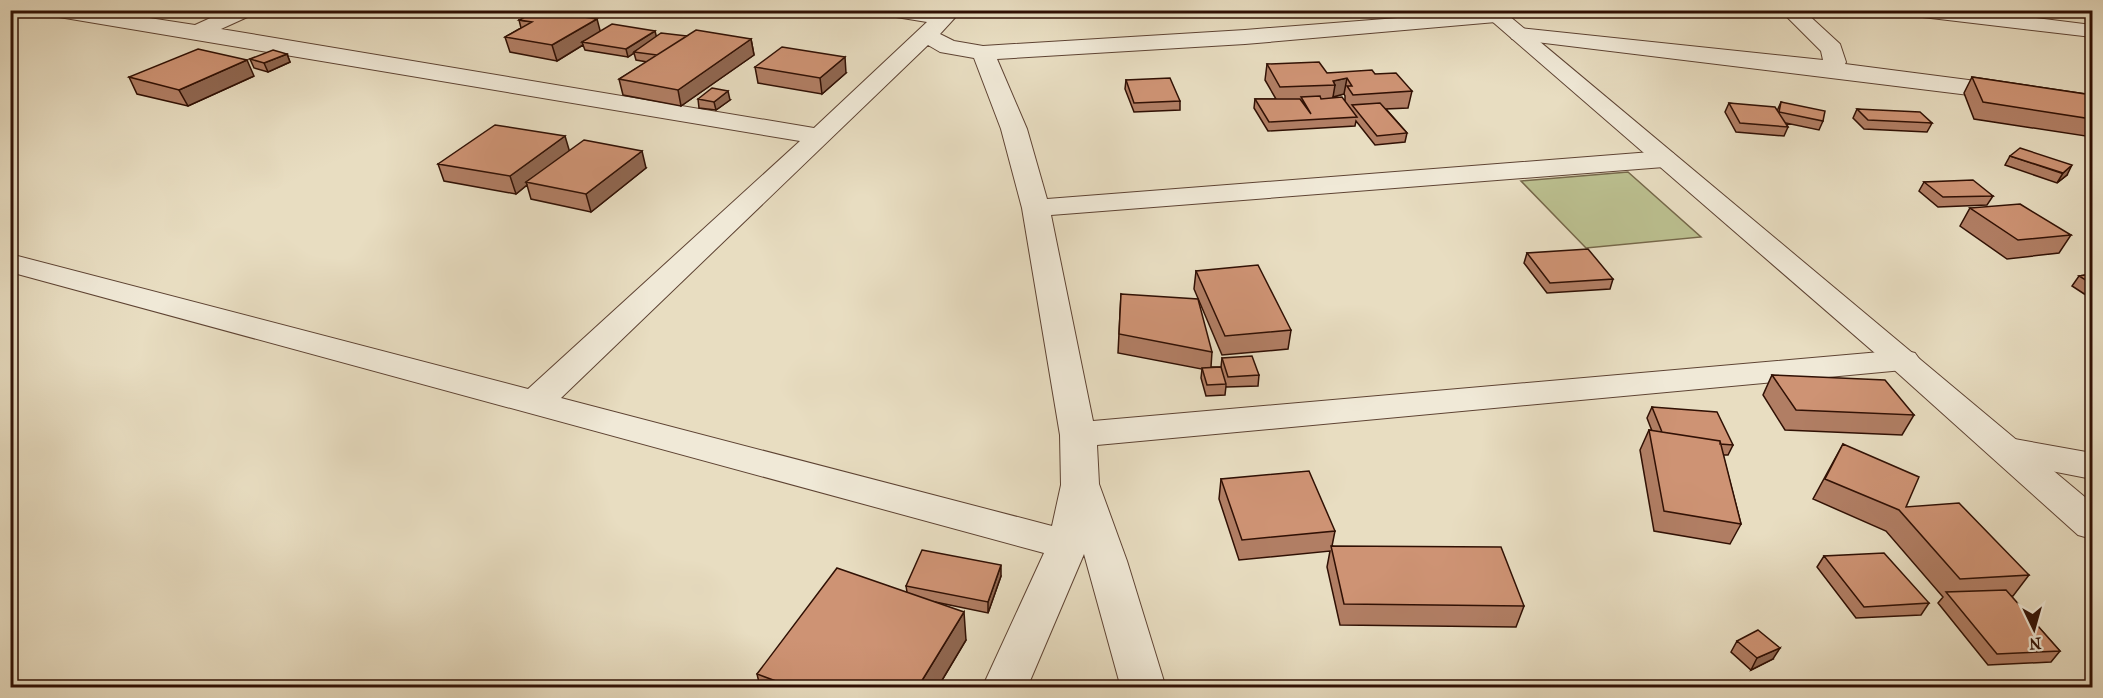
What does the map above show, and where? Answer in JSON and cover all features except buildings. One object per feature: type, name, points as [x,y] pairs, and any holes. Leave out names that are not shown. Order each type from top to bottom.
[{"type":"street","points":[[53,10],[197,32],[820,137]]},
{"type":"street","points":[[197,32],[247,10]]},
{"type":"street","points":[[890,10],[940,21]]},
{"type":"street","points":[[1790,10],[1832,49],[1835,62],[1827,69]]},
{"type":"street","points":[[1914,10],[2092,31]]},
{"type":"street","points":[[940,21],[948,47],[983,53],[1245,37],[1493,14],[1520,34],[1664,159],[1903,360],[2092,525]]},
{"type":"street","points":[[534,403],[820,137],[940,21]]},
{"type":"street","points":[[1520,34],[1827,69],[2092,103]]},
{"type":"street","points":[[983,53],[1014,129],[1036,208],[1078,435],[1080,485],[1068,545],[1004,687]]},
{"type":"street","points":[[1036,208],[1664,159]]},
{"type":"street","points":[[10,263],[1068,545]]},
{"type":"street","points":[[1078,435],[1903,360]]},
{"type":"street","points":[[2009,451],[2092,465]]},
{"type":"street","points":[[1080,485],[1107,561],[1144,687]]},
{"type":"green space","points":[[1628,172],[1701,237],[1586,248],[1521,181]]}]
